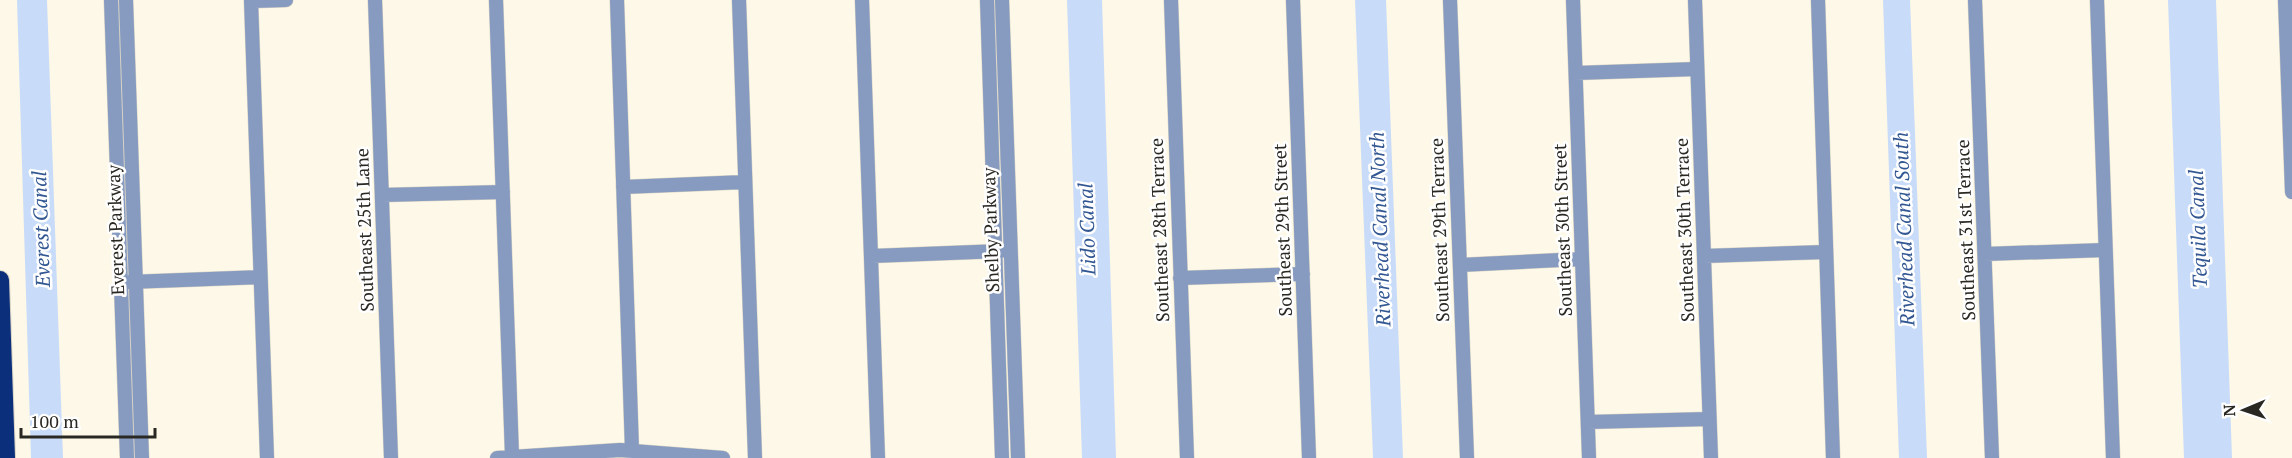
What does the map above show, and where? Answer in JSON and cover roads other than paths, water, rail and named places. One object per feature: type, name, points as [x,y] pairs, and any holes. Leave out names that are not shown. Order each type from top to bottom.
[{"type":"highway","points":[[0,280],[6,458]]},
{"type":"street","name":"Everest Parkway","points":[[111,0],[127,458]]},
{"type":"street","name":"Everest Parkway","points":[[126,0],[142,458]]},
{"type":"street","points":[[267,458],[251,1],[286,0]]},
{"type":"street","name":"Southeast 25th Lane","points":[[375,0],[392,458]]},
{"type":"street","points":[[496,0],[512,456]]},
{"type":"street","points":[[616,0],[632,450]]},
{"type":"street","points":[[739,0],[755,458]]},
{"type":"street","points":[[862,0],[878,458]]},
{"type":"street","name":"Shelby Parkway","points":[[987,0],[1002,458]]},
{"type":"street","name":"Shelby Parkway","points":[[1002,0],[1018,458]]},
{"type":"street","name":"Southeast 28th Terrace","points":[[1171,0],[1187,458]]},
{"type":"street","name":"Southeast 29th Street","points":[[1293,0],[1309,458]]},
{"type":"street","name":"Southeast 29th Terrace","points":[[1450,0],[1467,458]]},
{"type":"street","name":"Southeast 30th Street","points":[[1573,0],[1589,458]]},
{"type":"street","name":"Southeast 30th Terrace","points":[[1695,0],[1711,458]]},
{"type":"street","points":[[1818,0],[1833,458]]},
{"type":"street","name":"Southeast 31st Terrace","points":[[1975,0],[1992,458]]},
{"type":"street","points":[[2097,0],[2113,458]]},
{"type":"street","points":[[2285,0],[2292,192]]},
{"type":"street","points":[[1576,73],[1697,69]]},
{"type":"street","points":[[623,187],[745,182]]},
{"type":"street","points":[[382,195],[502,192]]},
{"type":"street","points":[[1985,254],[2105,250]]},
{"type":"street","points":[[872,256],[1010,251]]},
{"type":"street","points":[[1704,256],[1826,252]]},
{"type":"street","points":[[1460,265],[1581,260]]},
{"type":"street","points":[[1180,278],[1303,274]]},
{"type":"street","points":[[121,283],[260,278]]},
{"type":"street","points":[[1588,422],[1709,419]]},
{"type":"street","points":[[497,458],[632,450],[723,458]]},
{"type":"water","name":"Everest Canal","points":[[17,0],[47,0],[63,458],[31,458]]},
{"type":"water","name":"Lido Canal","points":[[1067,0],[1102,0],[1116,458],[1082,458]]},
{"type":"water","name":"Riverhead Canal North","points":[[1355,0],[1386,0],[1403,458],[1373,458]]},
{"type":"water","name":"Riverhead Canal South","points":[[1883,0],[1910,0],[1927,458],[1899,458]]},
{"type":"water","name":"Tequila Canal","points":[[2168,0],[2216,0],[2232,458],[2184,458]]}]
